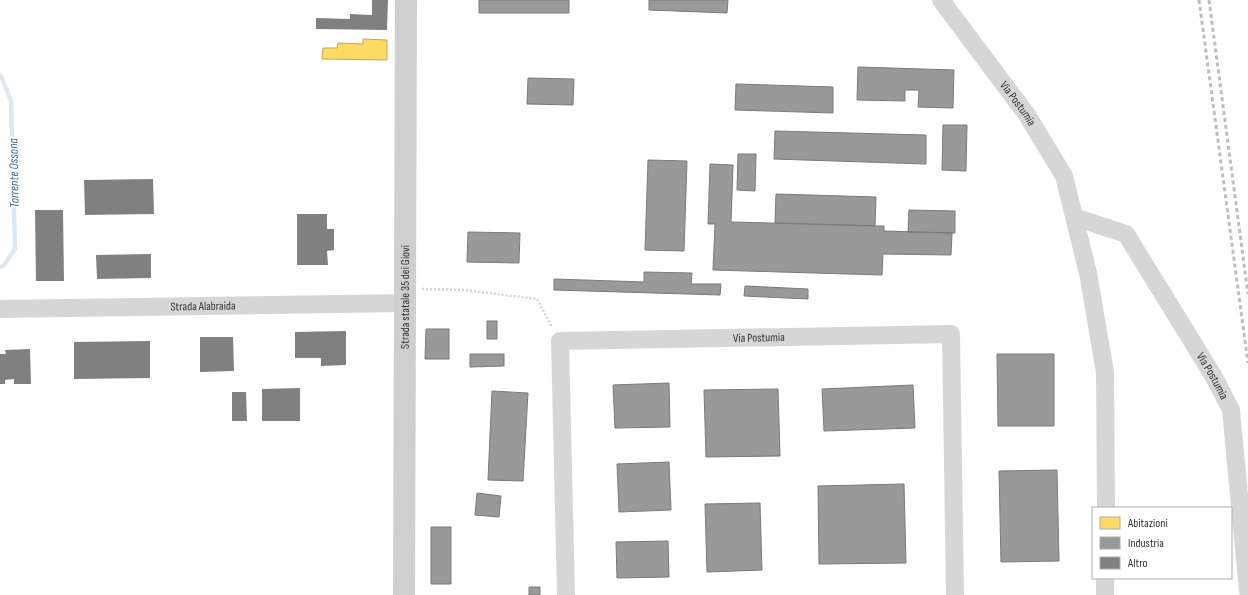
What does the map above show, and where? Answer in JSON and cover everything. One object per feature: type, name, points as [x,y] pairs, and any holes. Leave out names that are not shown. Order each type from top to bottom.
[{"type":"main road","name":"Strada statale 35 dei Giovi","points":[[404,595],[406,0]]},
{"type":"street","name":"Via Postumia","points":[[941,0],[1026,115],[1064,176],[1088,273],[1105,372],[1106,507]]},
{"type":"street","name":"Via Postumia","points":[[1074,217],[1126,234],[1210,371],[1231,410],[1248,591]]},
{"type":"street","name":"Strada Alabraida","points":[[0,309],[406,303]]},
{"type":"street","name":"Via Postumia","points":[[560,341],[950,334],[955,595]]},
{"type":"street","points":[[560,341],[566,595]]},
{"type":"street","points":[[1105,579],[1105,595]]},
{"type":"path","points":[[406,303],[421,289],[464,290],[537,299],[560,341]]},
{"type":"building: Abitazioni","points":[[363,39],[387,40],[387,60],[322,59],[323,48],[337,48],[338,43],[363,44]]},
{"type":"building: Industria","points":[[479,0],[569,0],[569,13],[479,13]]},
{"type":"building: Industria","points":[[649,0],[728,0],[727,13],[649,10]]},
{"type":"building: Industria","points":[[858,67],[954,70],[953,108],[918,107],[919,90],[905,90],[905,101],[857,100]]},
{"type":"building: Industria","points":[[528,78],[574,79],[573,105],[527,104]]},
{"type":"building: Industria","points":[[736,84],[833,87],[833,113],[735,110]]},
{"type":"building: Industria","points":[[943,125],[967,125],[966,171],[942,170]]},
{"type":"building: Industria","points":[[775,131],[926,135],[926,164],[774,159]]},
{"type":"building: Industria","points":[[738,154],[756,154],[755,191],[737,190]]},
{"type":"building: Industria","points":[[648,160],[687,161],[684,251],[645,250]]},
{"type":"building: Industria","points":[[710,164],[733,165],[731,222],[884,226],[884,231],[952,233],[951,255],[883,254],[882,275],[713,270],[715,224],[708,224]]},
{"type":"building: Industria","points":[[776,194],[876,197],[875,226],[775,223]]},
{"type":"building: Industria","points":[[909,210],[955,211],[955,233],[908,232]]},
{"type":"building: Industria","points":[[468,232],[520,233],[519,263],[467,262]]},
{"type":"building: Industria","points":[[644,272],[692,273],[691,284],[721,284],[720,295],[554,290],[554,279],[644,282]]},
{"type":"building: Industria","points":[[745,286],[808,289],[808,299],[744,296]]},
{"type":"building: Industria","points":[[487,321],[497,321],[497,339],[487,339]]},
{"type":"building: Industria","points":[[426,329],[449,329],[449,359],[425,359]]},
{"type":"building: Industria","points":[[470,354],[504,354],[504,366],[470,367]]},
{"type":"building: Industria","points":[[997,354],[1054,354],[1054,426],[998,426]]},
{"type":"building: Industria","points":[[669,383],[670,427],[615,428],[613,385]]},
{"type":"building: Industria","points":[[913,385],[915,428],[824,431],[822,389]]},
{"type":"building: Industria","points":[[778,389],[780,456],[706,457],[704,390]]},
{"type":"building: Industria","points":[[492,391],[528,393],[523,481],[488,480]]},
{"type":"building: Industria","points":[[669,462],[671,510],[619,512],[617,464]]},
{"type":"building: Industria","points":[[1057,470],[1059,561],[1001,562],[999,471]]},
{"type":"building: Industria","points":[[904,484],[906,563],[819,564],[818,486]]},
{"type":"building: Industria","points":[[477,493],[501,496],[499,517],[475,515]]},
{"type":"building: Industria","points":[[760,503],[762,570],[707,572],[705,504]]},
{"type":"building: Industria","points":[[431,527],[451,527],[451,584],[431,584]]},
{"type":"building: Industria","points":[[668,541],[669,577],[617,578],[616,542]]},
{"type":"building: Industria","points":[[529,587],[540,587],[540,595],[529,595]]},
{"type":"building: Altro","points":[[372,0],[388,0],[387,30],[316,29],[316,18],[350,19],[350,14],[372,15]]},
{"type":"building: Altro","points":[[153,179],[154,214],[85,215],[84,180]]},
{"type":"building: Altro","points":[[35,210],[63,210],[64,281],[36,281]]},
{"type":"building: Altro","points":[[297,214],[327,214],[327,229],[334,229],[334,250],[327,251],[328,265],[297,265]]},
{"type":"building: Altro","points":[[151,254],[151,278],[97,279],[96,255]]},
{"type":"building: Altro","points":[[346,331],[346,365],[321,366],[321,358],[295,358],[295,332]]},
{"type":"building: Altro","points":[[200,337],[233,337],[234,371],[200,372]]},
{"type":"building: Altro","points":[[150,341],[150,378],[74,379],[74,342]]},
{"type":"building: Altro","points":[[30,349],[31,384],[14,384],[14,379],[5,380],[5,384],[0,384],[0,354],[6,354],[5,350]]},
{"type":"building: Altro","points":[[300,388],[300,421],[262,421],[262,389]]},
{"type":"building: Altro","points":[[232,392],[246,392],[247,421],[232,421]]},
{"type":"waterway","name":"Torrente Ossona","points":[[0,75],[11,101],[15,249],[3,266],[0,267]]},
{"type":"railway","points":[[1199,0],[1248,363]]},
{"type":"railway","points":[[1209,0],[1248,294]]}]
